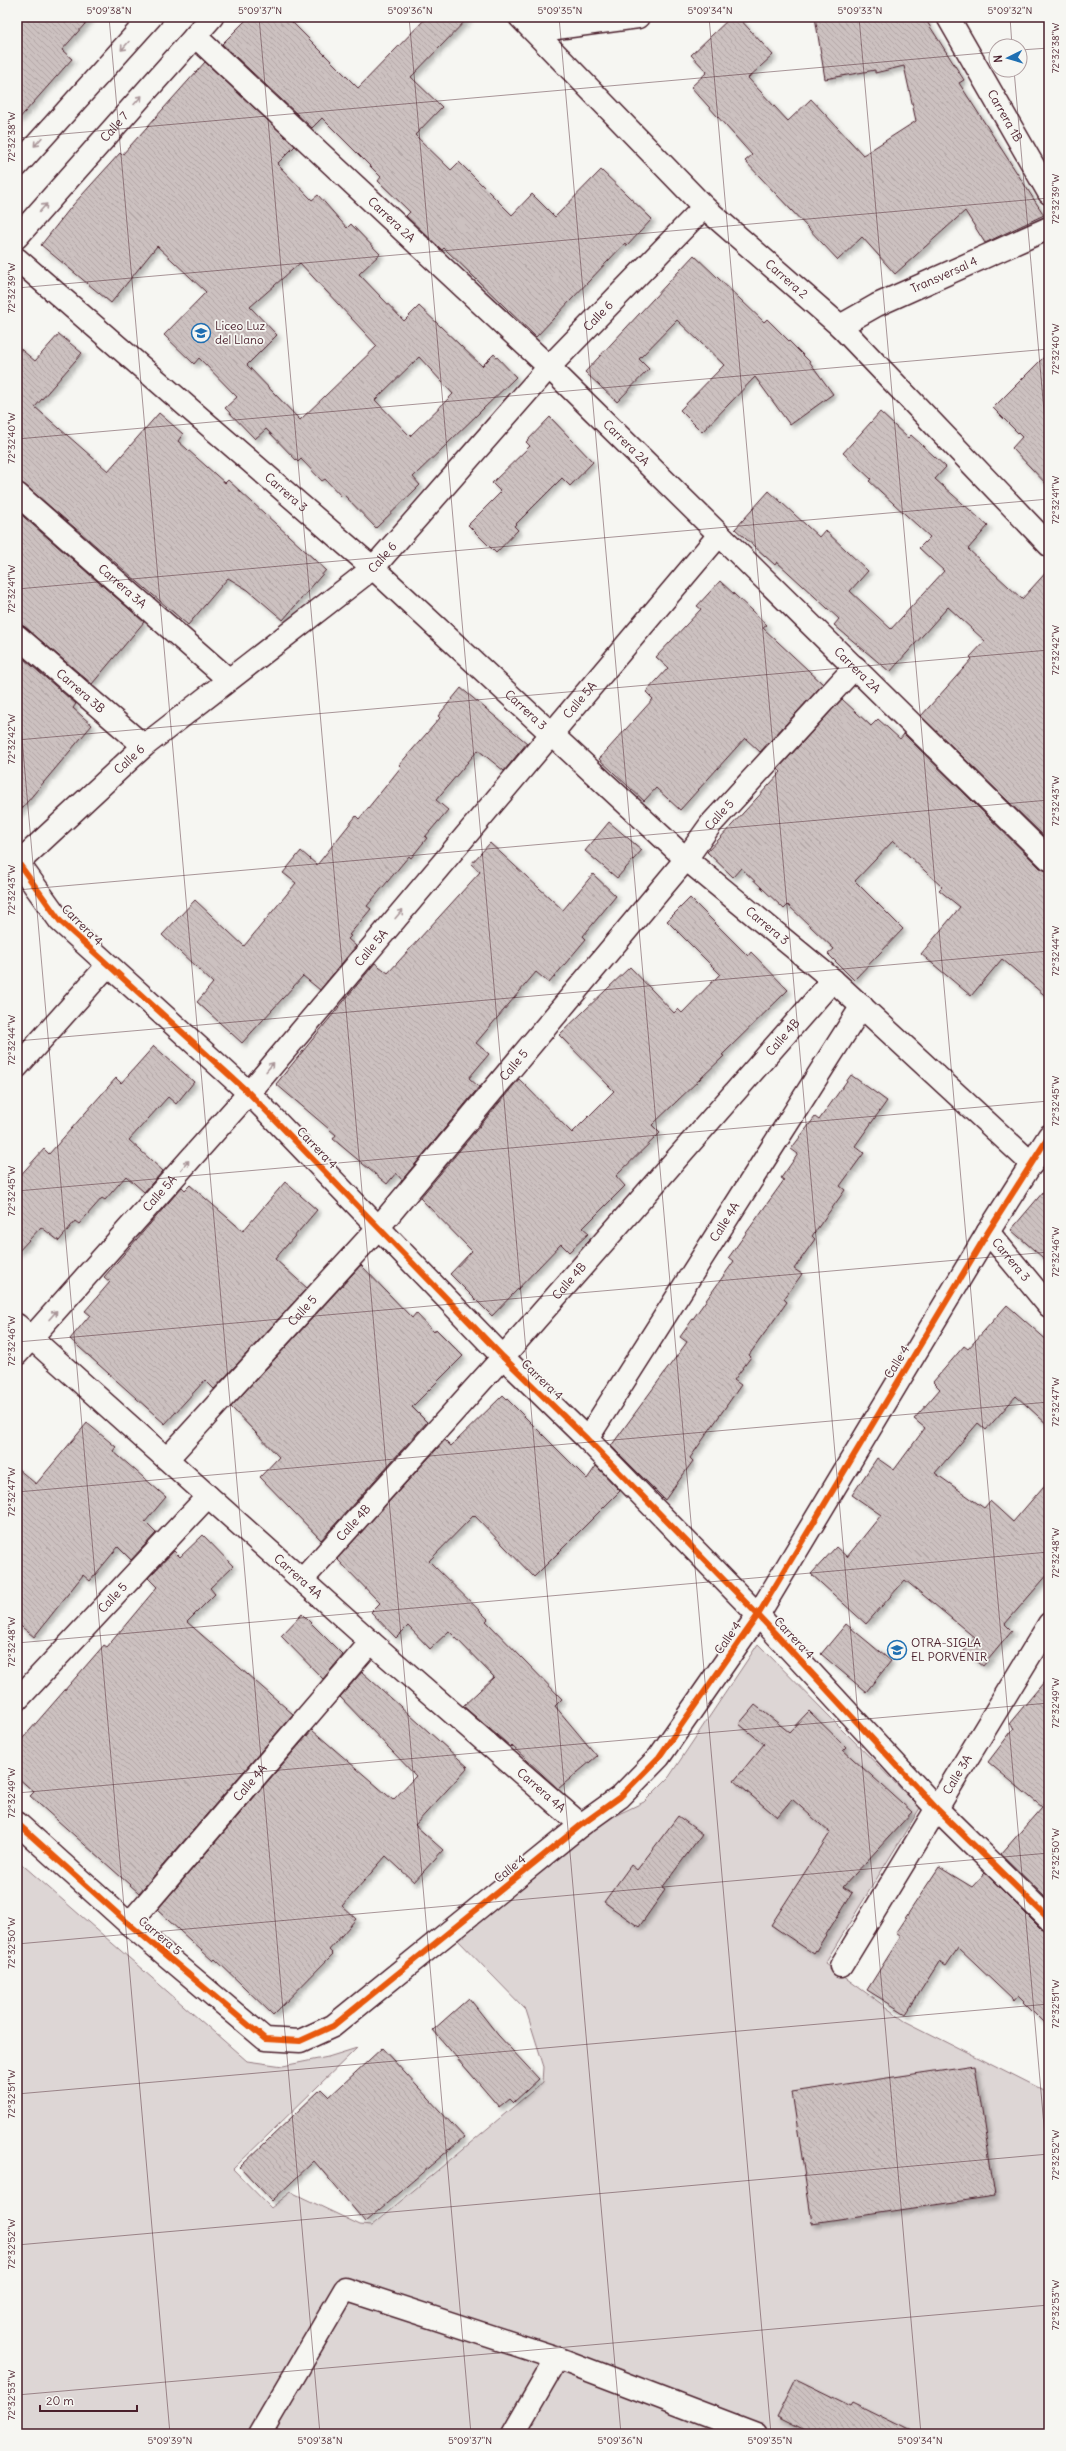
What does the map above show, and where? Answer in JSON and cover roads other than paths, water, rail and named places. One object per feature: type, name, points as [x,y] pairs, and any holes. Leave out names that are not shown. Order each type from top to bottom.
[{"type":"street","name":"Calle 7","points":[[17,237],[212,17]]},
{"type":"street","points":[[527,24],[638,17]]},
{"type":"street","name":"Carrera 1B","points":[[948,17],[1049,194]]},
{"type":"street","points":[[17,166],[149,18]]},
{"type":"street","name":"Carrera 2","points":[[527,24],[704,207],[840,326],[1049,545]]},
{"type":"street","name":"Carrera 2A","points":[[195,36],[549,367],[719,535],[855,666],[1049,859]]},
{"type":"street","name":"Calle 6","points":[[18,862],[144,746],[228,679],[373,568],[549,367],[704,207]]},
{"type":"street","name":"Transversal 4","points":[[840,326],[877,306],[1049,228]]},
{"type":"street","name":"Carrera 3","points":[[17,259],[373,568],[686,859],[833,980],[1032,1164]]},
{"type":"street","name":"Carrera 3A","points":[[17,494],[228,679]]},
{"type":"street","name":"Calle 5A","points":[[17,1354],[24,1332],[249,1093],[719,535]]},
{"type":"street","name":"Carrera 3B","points":[[17,636],[144,746]]},
{"type":"street","name":"Calle 5","points":[[167,1459],[378,1228],[686,859],[711,824],[855,666]]},
{"type":"street","name":"Carrera 4","points":[[18,862],[60,921],[249,1093],[503,1357],[587,1439],[758,1615],[938,1810],[1049,1919]]},
{"type":"street","points":[[17,1067],[108,965]]},
{"type":"street","name":"Calle 4B","points":[[302,1580],[503,1357],[833,980]]},
{"type":"street","name":"Calle 4A","points":[[587,1439],[862,1006]]},
{"type":"street","name":"Calle 4","points":[[300,2041],[333,2026],[581,1825],[620,1797],[659,1757],[758,1615],[988,1232],[1049,1136]]},
{"type":"street","name":"Carrera 3","points":[[988,1232],[1049,1306]]},
{"type":"street","name":"Carrera 4A","points":[[24,1332],[371,1642],[581,1825]]},
{"type":"street","name":"Calle 5","points":[[17,1700],[208,1496]]},
{"type":"street","name":"Calle 3A","points":[[841,1966],[938,1810],[1049,1624]]},
{"type":"street","name":"Calle 4A","points":[[129,1924],[371,1642]]},
{"type":"street","name":"Carrera 5","points":[[17,1823],[129,1924],[265,2039],[300,2041]]},
{"type":"street","points":[[260,2434],[345,2289],[557,2358],[726,2428],[756,2434]]},
{"type":"street","points":[[513,2434],[557,2358]]},
{"type":"place","name":"Liceo Luz del Llano","points":[[201,333]]},
{"type":"place","name":"OTRA-SIGLA EL PORVENIR","points":[[897,1650]]}]
